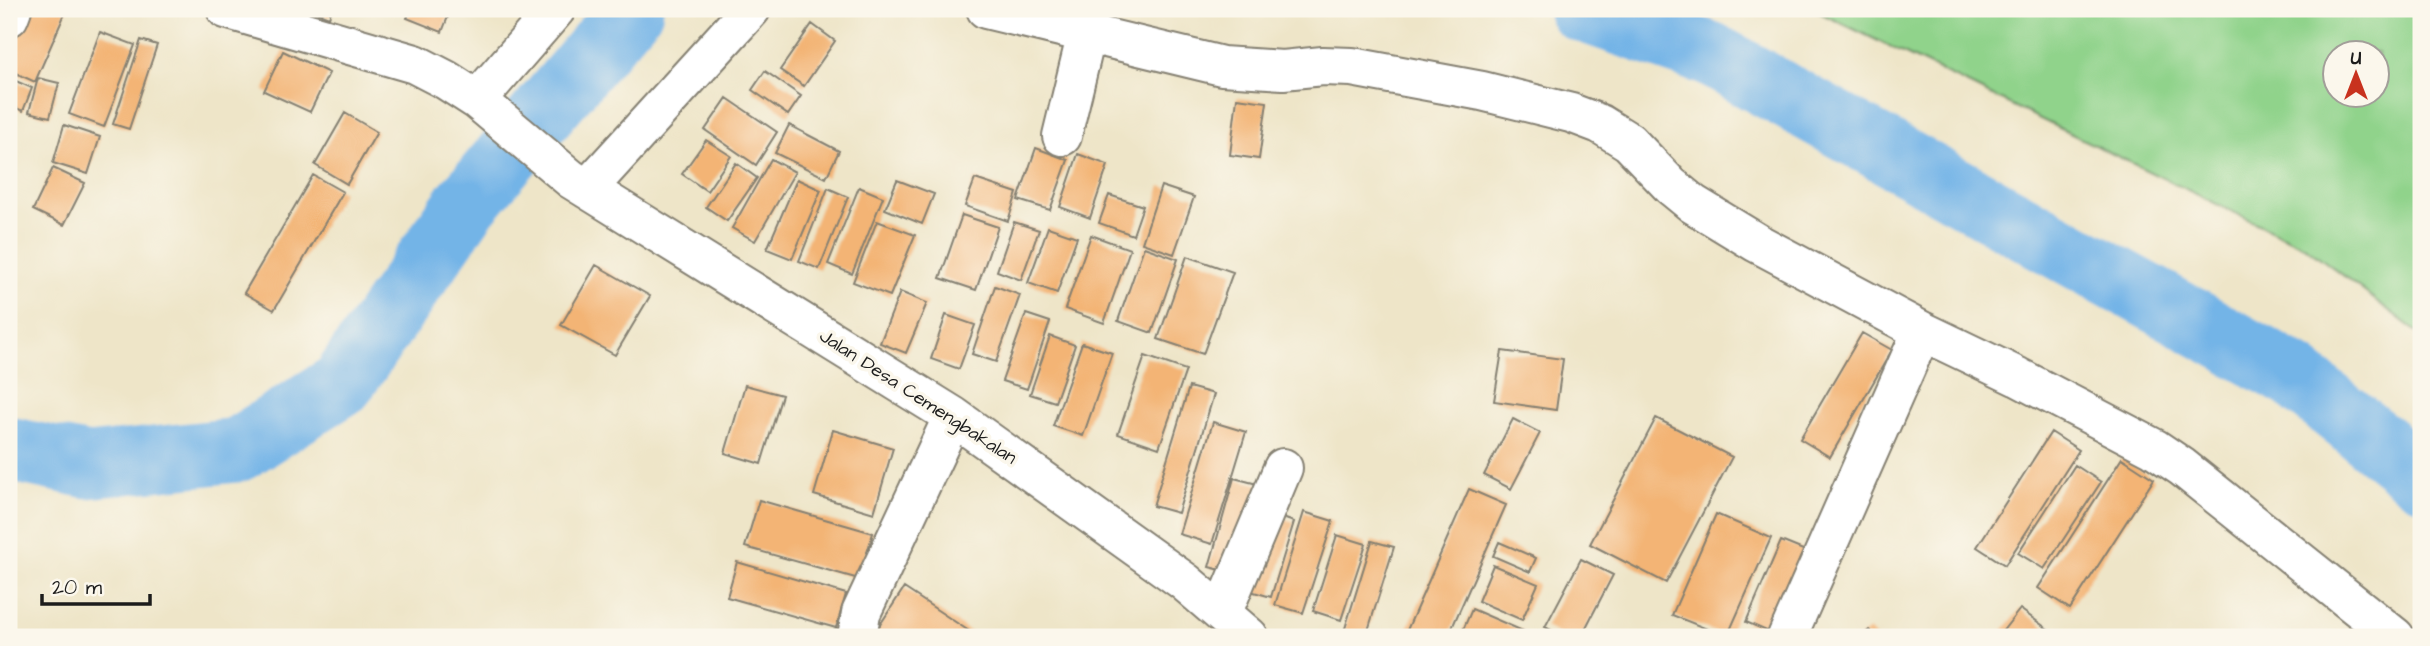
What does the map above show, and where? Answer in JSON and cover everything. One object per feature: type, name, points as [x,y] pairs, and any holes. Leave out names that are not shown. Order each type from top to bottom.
[{"type":"street","points":[[9,17],[12,9]]},
{"type":"street","name":"Jalan Desa Cemengbakalan","points":[[226,9],[415,64],[484,106],[579,184],[953,415],[1185,582],[1235,626]]},
{"type":"street","points":[[484,106],[555,9]]},
{"type":"street","points":[[579,184],[751,9]]},
{"type":"street","points":[[986,9],[1222,66],[1283,70],[1323,66],[1352,67],[1482,91],[1571,113],[1600,124],[1629,142],[1671,186],[1703,211],[1757,243],[1922,331],[2018,377],[2154,448],[2182,467],[2395,637]]},
{"type":"street","points":[[1062,136],[1087,33]]},
{"type":"street","points":[[1787,637],[1922,331]]},
{"type":"street","points":[[857,637],[861,613],[953,415]]},
{"type":"street","points":[[1235,626],[1283,468]]},
{"type":"green space","points":[[1812,9],[2421,9],[2421,335],[2306,247]]},
{"type":"building","points":[[26,9],[67,9],[35,82],[9,70],[9,47]]},
{"type":"building","points":[[332,9],[329,17],[313,11]]},
{"type":"building","points":[[411,9],[451,9],[442,32],[407,18]]},
{"type":"building","points":[[812,24],[835,41],[804,86],[780,70]]},
{"type":"building","points":[[100,32],[135,45],[104,127],[69,114]]},
{"type":"building","points":[[141,40],[157,45],[129,129],[113,124]]},
{"type":"building","points":[[283,51],[329,73],[310,112],[264,91]]},
{"type":"building","points":[[765,71],[801,96],[788,115],[752,90]]},
{"type":"building","points":[[9,78],[32,88],[23,111],[9,105]]},
{"type":"building","points":[[38,78],[59,83],[50,117],[29,112]]},
{"type":"building","points":[[727,98],[777,132],[756,165],[705,130]]},
{"type":"building","points":[[1237,98],[1267,102],[1259,159],[1230,155]]},
{"type":"building","points":[[345,113],[377,132],[347,184],[315,165]]},
{"type":"building","points":[[64,125],[100,137],[88,174],[53,163]]},
{"type":"building","points":[[789,125],[839,151],[826,178],[775,153]]},
{"type":"building","points":[[706,140],[731,156],[707,191],[682,174]]},
{"type":"building","points":[[1036,148],[1068,160],[1050,210],[1018,200]]},
{"type":"building","points":[[1078,154],[1108,165],[1090,218],[1060,207]]},
{"type":"building","points":[[771,159],[795,172],[755,241],[732,228]]},
{"type":"building","points":[[736,163],[757,178],[727,221],[706,207]]},
{"type":"building","points":[[53,168],[85,183],[64,225],[33,210]]},
{"type":"building","points":[[313,175],[343,192],[274,310],[244,293]]},
{"type":"building","points":[[797,179],[821,190],[792,259],[767,249]]},
{"type":"building","points":[[975,179],[1017,193],[1008,221],[965,206]]},
{"type":"building","points":[[897,180],[934,194],[922,224],[885,209]]},
{"type":"building","points":[[1161,186],[1194,197],[1174,254],[1142,243]]},
{"type":"building","points":[[859,187],[883,197],[852,274],[828,264]]},
{"type":"building","points":[[828,188],[848,197],[819,269],[799,261]]},
{"type":"building","points":[[1109,195],[1143,206],[1133,235],[1099,223]]},
{"type":"building","points":[[962,215],[998,227],[976,290],[940,278]]},
{"type":"building","points":[[877,221],[915,235],[890,296],[853,282]]},
{"type":"building","points":[[1014,222],[1039,230],[1021,280],[997,271]]},
{"type":"building","points":[[1048,227],[1077,237],[1057,293],[1028,283]]},
{"type":"building","points":[[1091,235],[1130,249],[1104,323],[1065,309]]},
{"type":"building","points":[[1144,247],[1178,259],[1152,333],[1118,321]]},
{"type":"building","points":[[1187,256],[1233,272],[1203,354],[1158,339]]},
{"type":"building","points":[[596,265],[650,296],[615,355],[561,325]]},
{"type":"building","points":[[995,286],[1020,295],[996,362],[972,354]]},
{"type":"building","points":[[900,292],[927,303],[906,353],[880,343]]},
{"type":"building","points":[[1026,314],[1050,322],[1027,389],[1002,381]]},
{"type":"building","points":[[946,315],[975,325],[959,369],[931,359]]},
{"type":"building","points":[[1862,333],[1892,350],[1830,457],[1800,439]]},
{"type":"building","points":[[1050,336],[1075,345],[1055,402],[1030,394]]},
{"type":"building","points":[[1082,343],[1112,353],[1083,436],[1053,426]]},
{"type":"building","points":[[1502,351],[1563,359],[1556,410],[1494,401]]},
{"type":"building","points":[[1145,356],[1186,370],[1159,448],[1118,434]]},
{"type":"building","points":[[745,385],[782,395],[761,464],[725,453]]},
{"type":"building","points":[[1189,387],[1214,394],[1178,513],[1153,506]]},
{"type":"building","points":[[1656,418],[1732,457],[1666,583],[1590,544]]},
{"type":"building","points":[[1513,419],[1540,433],[1511,489],[1484,475]]},
{"type":"building","points":[[1213,422],[1246,432],[1212,544],[1179,534]]},
{"type":"building","points":[[833,430],[893,448],[874,513],[814,495]]},
{"type":"building","points":[[2051,432],[2079,450],[2005,565],[1977,547]]},
{"type":"building","points":[[2122,458],[2154,479],[2070,609],[2038,588]]},
{"type":"building","points":[[2075,465],[2101,482],[2044,569],[2018,553]]},
{"type":"building","points":[[1234,478],[1261,485],[1237,574],[1209,567]]},
{"type":"building","points":[[1469,489],[1506,505],[1448,637],[1404,637]]},
{"type":"building","points":[[759,500],[873,533],[859,579],[745,547]]},
{"type":"building","points":[[1304,512],[1333,521],[1303,613],[1275,605]]},
{"type":"building","points":[[1271,514],[1294,522],[1271,597],[1247,590]]},
{"type":"building","points":[[1716,514],[1771,538],[1727,637],[1672,615]]},
{"type":"building","points":[[1337,535],[1366,544],[1341,620],[1313,611]]},
{"type":"building","points":[[1372,541],[1394,547],[1366,637],[1343,635]]},
{"type":"building","points":[[1781,541],[1813,554],[1778,636],[1746,622]]},
{"type":"building","points":[[1499,542],[1536,558],[1530,572],[1493,556]]},
{"type":"building","points":[[1581,559],[1613,575],[1581,637],[1564,637],[1545,627]]},
{"type":"building","points":[[737,562],[846,594],[836,628],[727,597]]},
{"type":"building","points":[[1493,565],[1538,584],[1522,620],[1478,601]]},
{"type":"building","points":[[904,588],[978,637],[878,637],[874,634]]},
{"type":"building","points":[[1472,609],[1523,631],[1520,637],[1460,637]]},
{"type":"building","points":[[2020,609],[2049,630],[2043,637],[1998,637]]},
{"type":"building","points":[[1869,630],[1876,637],[1861,637]]},
{"type":"waterway","points":[[9,449],[88,466],[237,450],[342,384],[466,204],[631,9]]},
{"type":"waterway","points":[[1580,9],[1710,54],[2295,377],[2421,477]]}]
